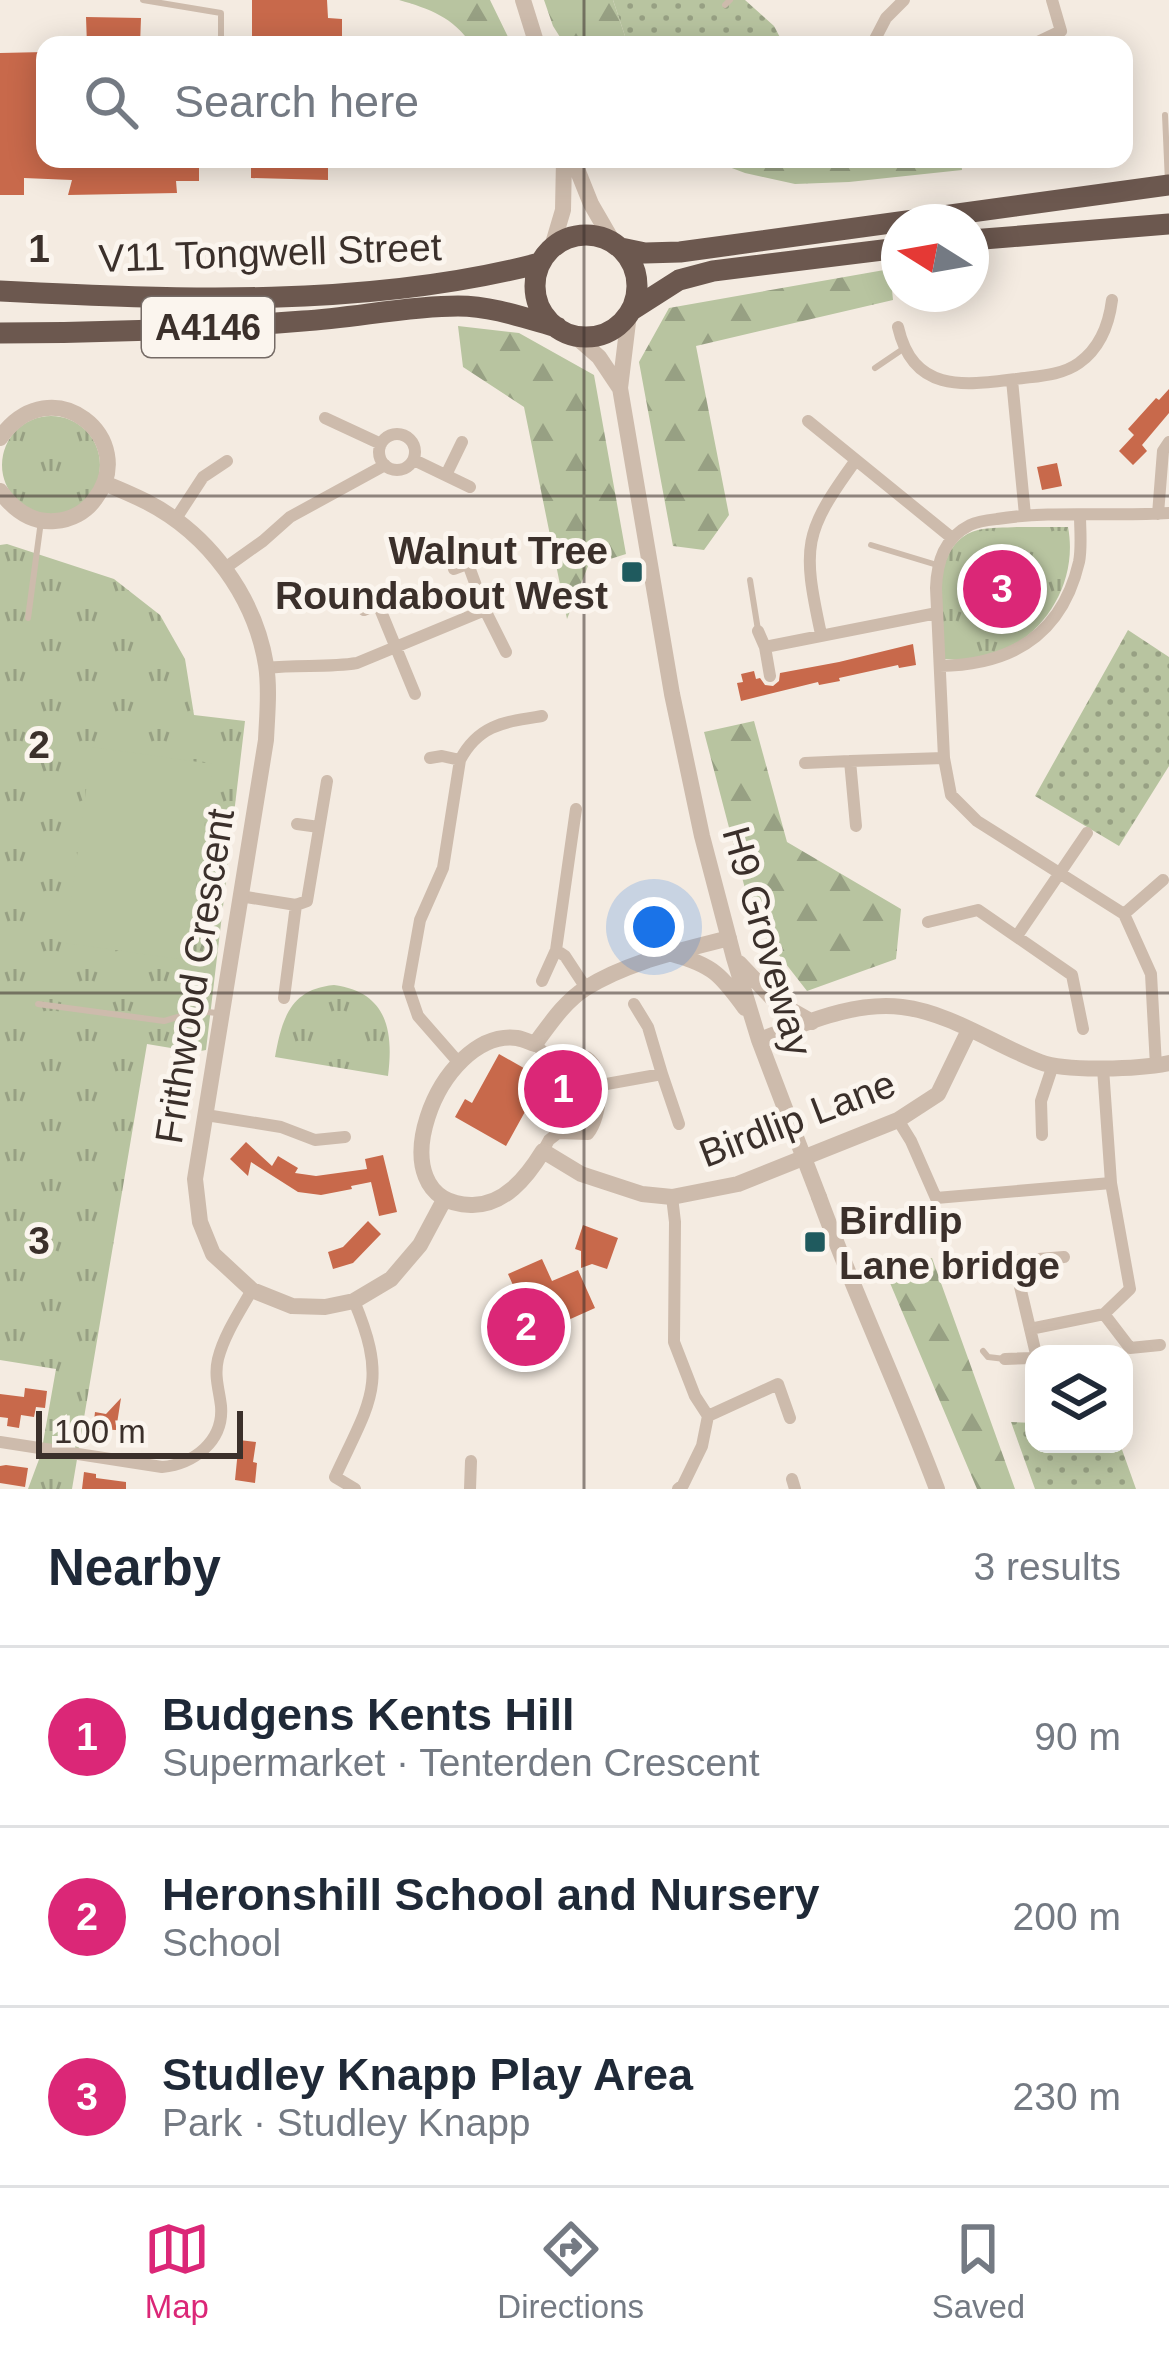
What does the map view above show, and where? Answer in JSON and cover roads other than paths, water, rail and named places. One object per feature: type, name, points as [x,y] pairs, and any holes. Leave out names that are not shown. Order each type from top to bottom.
[{"type":"highway","name":"A4146","points":[[546,255],[566,239],[581,235],[598,236],[645,253],[680,252],[1169,185]]},
{"type":"highway","points":[[989,239],[1169,224]]},
{"type":"highway","points":[[617,245],[633,266],[638,288],[630,312]]},
{"type":"highway","points":[[546,255],[536,280],[544,314],[566,332],[595,336],[614,329],[630,312],[679,280],[713,271],[881,250]]},
{"type":"highway","name":"V11 Tongwell Street","points":[[0,291],[192,298],[308,295],[454,283],[546,255]]},
{"type":"highway","name":"V11 Tongwell Street","points":[[0,333],[190,328],[459,306],[497,310],[566,332]]},
{"type":"street","points":[[523,0],[534,36]]},
{"type":"street","points":[[877,36],[904,0]]},
{"type":"street","points":[[1051,36],[1060,32],[1052,0]]},
{"type":"street","points":[[546,255],[562,210],[568,168]]},
{"type":"street","points":[[573,168],[617,245]]},
{"type":"street","points":[[898,327],[903,349],[924,373],[952,384],[1012,380],[1064,371],[1081,362],[1109,325],[1112,300]]},
{"type":"street","name":"H9 Groveway","points":[[630,312],[620,388],[661,637],[702,836],[759,1040],[846,1271],[937,1489]]},
{"type":"street","points":[[566,332],[599,358],[620,388]]},
{"type":"street","points":[[1012,380],[1025,515]]},
{"type":"street","points":[[0,438],[26,413],[44,407],[63,409],[95,428],[108,464],[97,497],[73,517],[57,521],[24,515],[0,491]]},
{"type":"street","points":[[325,418],[381,444]]},
{"type":"street","points":[[808,421],[952,538]]},
{"type":"street","points":[[226,568],[290,517],[385,466],[401,470],[414,460],[416,449],[405,435],[394,434],[381,444],[385,466]]},
{"type":"street","points":[[446,475],[462,442]]},
{"type":"street","points":[[759,1040],[868,1005],[906,1007],[1045,1064],[1103,1068],[1162,1064],[1151,974],[1124,914],[977,821],[951,794],[944,758],[937,565],[952,538],[974,522],[1025,515],[1164,513],[1163,451],[1169,442]]},
{"type":"street","points":[[175,520],[203,477],[232,459]]},
{"type":"street","points":[[414,460],[470,488]]},
{"type":"street","points":[[821,634],[808,553],[820,512],[856,460]]},
{"type":"street","name":"Frithwood Crescent","points":[[104,483],[175,520],[226,568],[246,603],[267,668],[266,740],[195,1179],[200,1222],[213,1255],[252,1290],[292,1306],[325,1307],[354,1301]]},
{"type":"street","points":[[940,666],[988,662],[1015,652],[1036,637],[1069,591],[1080,559],[1080,515]]},
{"type":"street","points":[[483,558],[461,567],[506,652]]},
{"type":"street","points":[[364,610],[384,601],[394,647],[415,694]]},
{"type":"street","points":[[267,668],[357,663],[485,610]]},
{"type":"street","points":[[765,647],[937,613]]},
{"type":"street","points":[[758,632],[770,676]]},
{"type":"street","points":[[460,1064],[418,1016],[409,987],[420,920],[443,868],[460,760],[467,747],[484,730],[542,716]]},
{"type":"street","points":[[430,758],[460,760]]},
{"type":"street","points":[[805,763],[944,758]]},
{"type":"street","points":[[850,760],[856,826]]},
{"type":"street","points":[[240,896],[296,905],[307,901],[327,781]]},
{"type":"street","points":[[542,981],[556,950],[576,809]]},
{"type":"street","points":[[297,824],[319,827]]},
{"type":"street","points":[[1017,936],[1087,833]]},
{"type":"street","points":[[1124,914],[1163,880]]},
{"type":"street","points":[[284,998],[295,980],[296,905]]},
{"type":"street","points":[[928,922],[978,910],[1017,936],[1072,975],[1083,1029]]},
{"type":"street","points":[[535,1044],[566,1004],[586,988],[657,957],[729,938]]},
{"type":"street","points":[[556,950],[586,988]]},
{"type":"street","points":[[671,954],[701,962],[723,978],[752,1018]]},
{"type":"street","points":[[734,958],[775,1001],[812,1022]]},
{"type":"street","points":[[1151,974],[1169,970]]},
{"type":"street","points":[[634,1004],[647,1027],[679,1124]]},
{"type":"street","name":"Birdlip Lane","points":[[543,1151],[581,1174],[642,1194],[672,1197],[738,1184],[898,1120],[938,1094],[969,1030]]},
{"type":"street","points":[[500,1039],[535,1044],[553,1060],[575,1054],[593,1062],[601,1085],[596,1126],[588,1135],[558,1133],[529,1174],[491,1202],[476,1205],[444,1199],[430,1184],[422,1162],[423,1130],[442,1085],[480,1047],[500,1039]]},
{"type":"street","points":[[1042,1135],[1041,1101],[1053,1065]]},
{"type":"street","points":[[1030,1329],[1104,1314],[1130,1289],[1111,1183],[1103,1068]]},
{"type":"street","points":[[601,1085],[662,1073]]},
{"type":"street","points":[[206,1115],[281,1127],[315,1141],[345,1137]]},
{"type":"street","points":[[898,1120],[936,1198],[1111,1183]]},
{"type":"street","points":[[672,1197],[674,1342],[708,1416],[702,1446],[683,1488]]},
{"type":"street","points":[[355,1489],[330,1483],[371,1397],[375,1362],[354,1301],[391,1280],[420,1245],[444,1199]]},
{"type":"street","points":[[1033,1345],[1014,1261],[1064,1257]]},
{"type":"street","points":[[0,1442],[162,1467],[196,1457],[214,1438],[222,1411],[215,1377],[219,1353],[252,1290]]},
{"type":"street","points":[[1104,1314],[1130,1348],[1160,1345]]},
{"type":"street","points":[[1004,1359],[1025,1357]]},
{"type":"street","points":[[708,1416],[777,1378],[790,1418]]},
{"type":"street","points":[[470,1489],[471,1461]]},
{"type":"lane","points":[[143,0],[220,13],[221,36]]},
{"type":"lane","points":[[1165,115],[1169,185]]},
{"type":"lane","points":[[875,368],[903,349]]},
{"type":"lane","points":[[28,618],[41,520]]},
{"type":"lane","points":[[872,545],[937,565]]},
{"type":"lane","points":[[750,580],[758,632]]},
{"type":"lane","points":[[38,1004],[164,1021],[198,1011],[220,1013]]},
{"type":"lane","points":[[983,1351],[993,1359],[1004,1359]]},
{"type":"place","name":"Walnut Tree Roundabout West","points":[[632,572]]},
{"type":"place","name":"Studley Knapp Play Area","points":[[1002,589]]},
{"type":"place","name":"Budgens Kents Hill","points":[[563,1089]]},
{"type":"place","name":"Birdlip Lane bridge","points":[[815,1242]]},
{"type":"place","name":"Heronshill School and Nursery","points":[[526,1327]]}]
